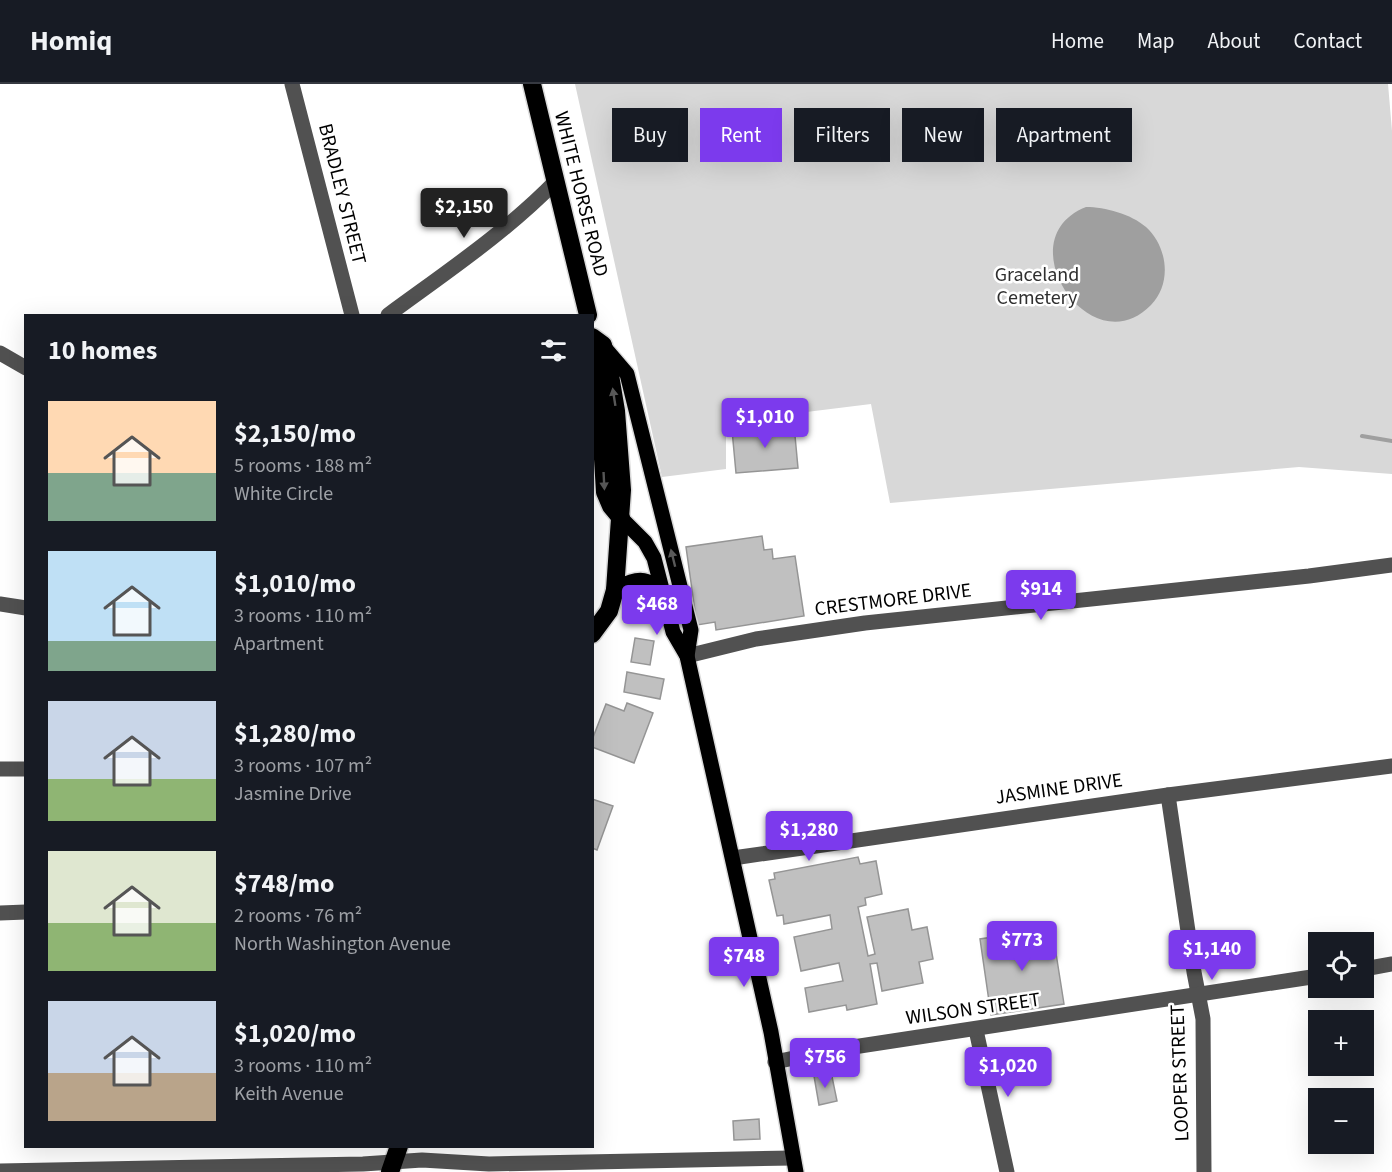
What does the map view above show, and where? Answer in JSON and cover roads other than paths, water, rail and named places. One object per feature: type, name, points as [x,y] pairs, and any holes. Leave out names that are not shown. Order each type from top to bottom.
[{"type":"highway","name":"WHITE HORSE ROAD","points":[[532,84],[588,314]]},
{"type":"highway","points":[[594,631],[609,611],[615,590],[622,490],[616,411],[596,341]]},
{"type":"highway","points":[[615,590],[627,584],[645,582],[655,586],[666,601]]},
{"type":"main road","points":[[596,341],[627,374],[691,630],[687,656]]},
{"type":"main road","points":[[621,518],[645,542],[654,558],[673,632],[687,656],[733,858],[794,1165]]},
{"type":"street","name":"BRADLEY STREET","points":[[292,84],[352,314]]},
{"type":"street","points":[[389,314],[494,237],[527,210],[555,182]]},
{"type":"street","points":[[0,354],[24,367]]},
{"type":"street","name":"CRESTMORE DRIVE","points":[[687,656],[756,639],[855,624],[1392,565]]},
{"type":"street","points":[[0,604],[24,608]]},
{"type":"street","name":"JASMINE DRIVE","points":[[733,858],[1168,795],[1392,766]]},
{"type":"street","points":[[0,769],[24,769]]},
{"type":"street","name":"LOOPER STREET","points":[[1168,795],[1203,1019],[1204,1172]]},
{"type":"street","points":[[0,913],[24,912]]},
{"type":"street","points":[[1374,967],[1392,964]]},
{"type":"street","name":"WILSON STREET","points":[[775,1062],[827,1051],[1308,978]]},
{"type":"street","points":[[976,1030],[1007,1172]]},
{"type":"street","points":[[0,1171],[394,1160],[582,1167],[794,1165]]},
{"type":"waterway","points":[[1362,436],[1392,441]]},
{"type":"park label","name":"Graceland Cemetery","points":[[1037,286]]}]
